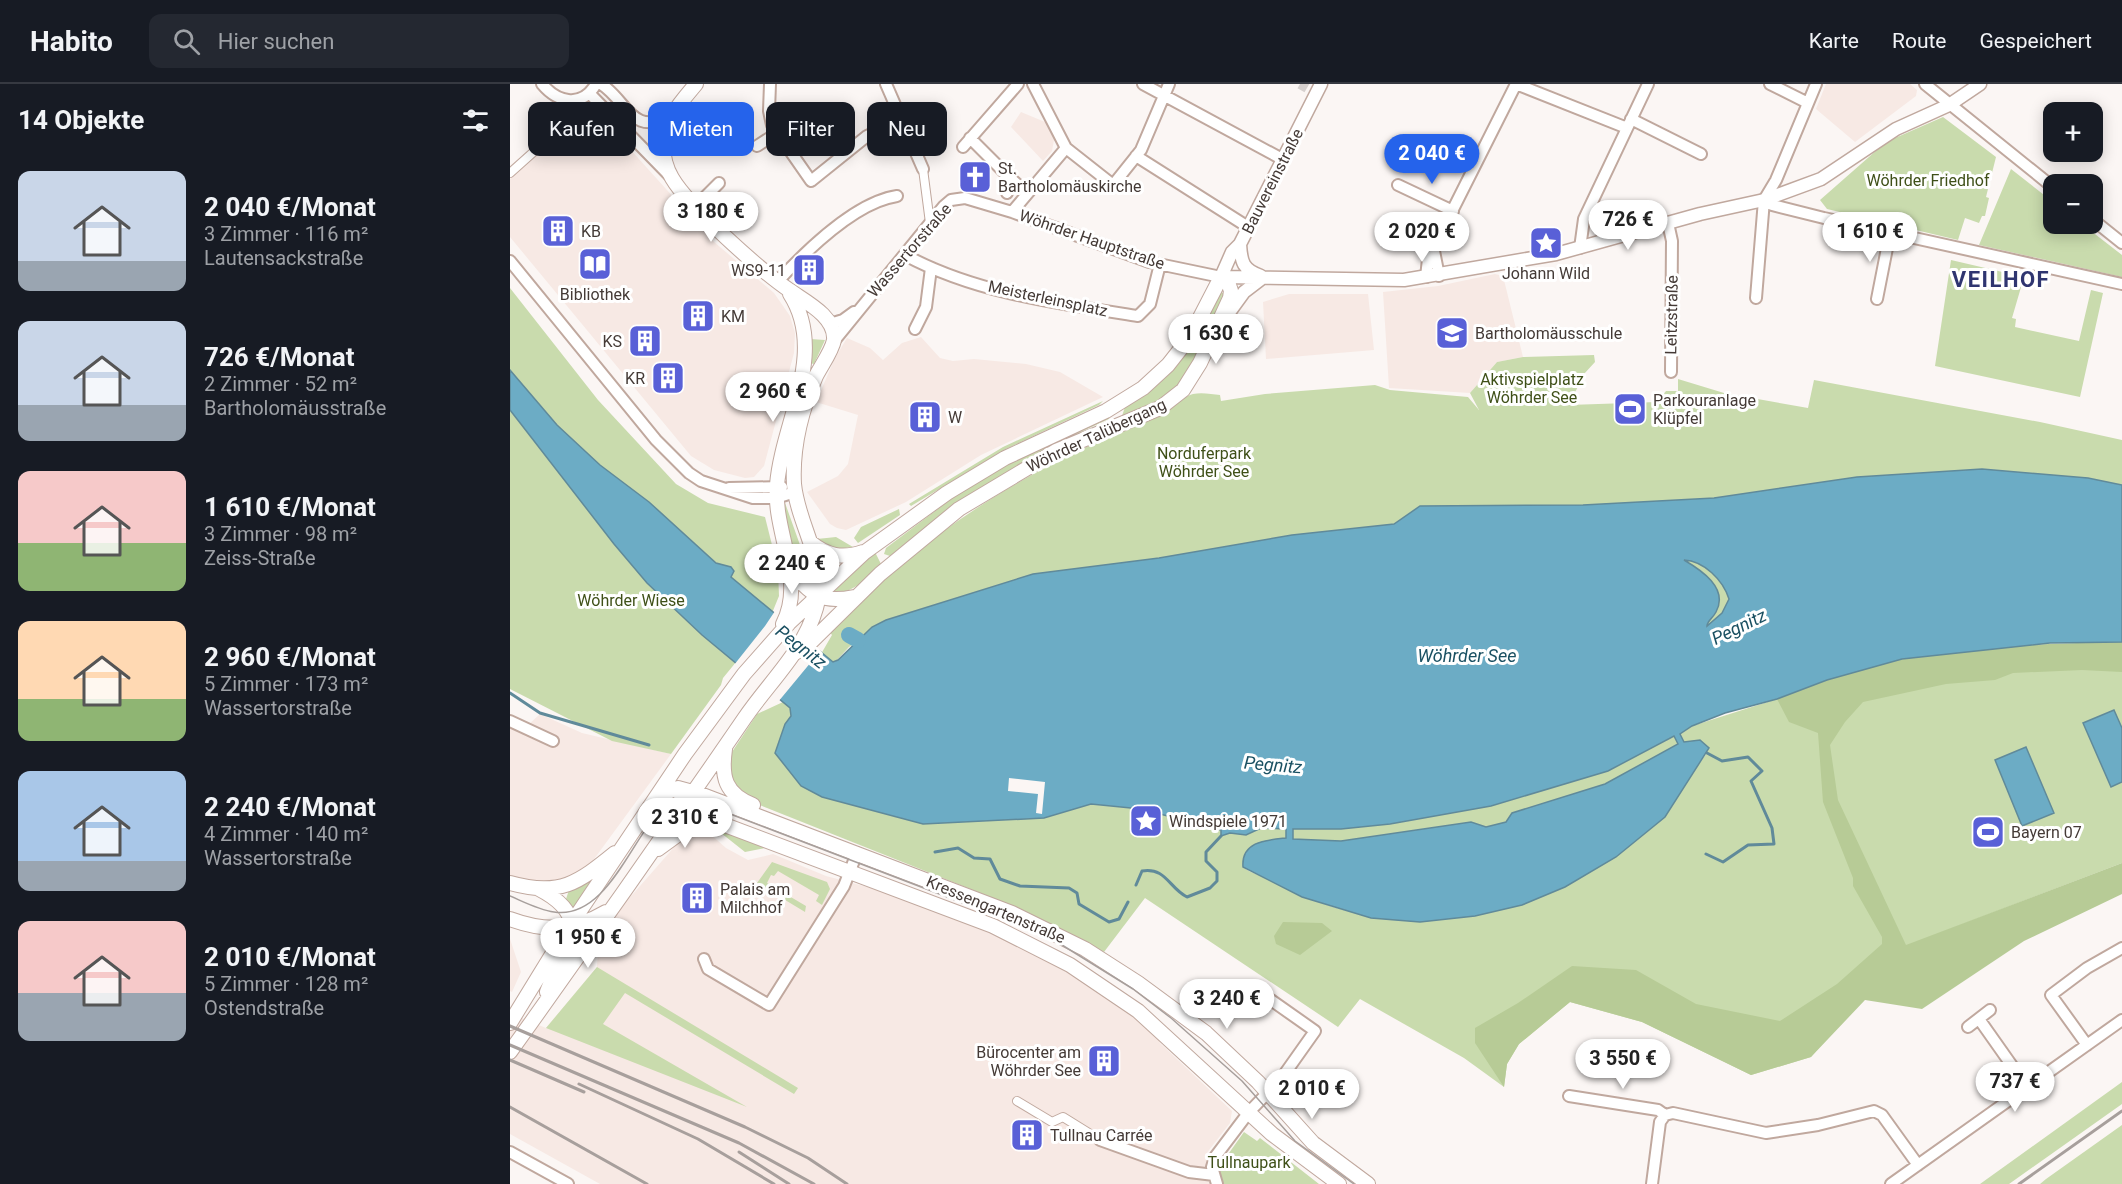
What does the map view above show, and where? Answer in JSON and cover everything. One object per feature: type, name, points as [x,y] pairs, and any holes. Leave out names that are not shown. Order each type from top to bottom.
[{"type":"main road","points":[[682,102],[696,84]]},
{"type":"main road","points":[[665,156],[672,178],[696,206],[783,286],[803,299],[830,324],[834,341]]},
{"type":"main road","name":"Wöhrder Talübergang","points":[[787,621],[885,536],[992,465],[1118,405],[1143,388],[1178,353],[1204,314],[1221,277],[1228,282],[1231,295],[1215,333],[1189,382],[1174,398],[1160,408],[1104,429],[1056,451],[993,487],[941,522],[808,638]]},
{"type":"main road","points":[[510,1023],[675,767],[744,674],[787,621],[792,594],[790,570],[779,526],[776,492],[784,442],[804,366],[807,344],[804,323],[783,286]]},
{"type":"main road","name":"Wassertorstraße","points":[[818,595],[818,568],[795,492],[794,468],[797,439],[806,404],[818,371],[834,341]]},
{"type":"main road","points":[[804,366],[818,371]]},
{"type":"main road","points":[[1104,429],[1117,415],[1118,405]]},
{"type":"main road","points":[[885,536],[881,557],[895,560]]},
{"type":"main road","points":[[810,542],[822,551],[837,556],[865,552]]},
{"type":"main road","points":[[790,570],[818,595],[833,600],[854,597]]},
{"type":"main road","points":[[510,1052],[764,691],[808,638],[818,595]]},
{"type":"main road","name":"Kressengartenstraße","points":[[726,745],[723,775],[730,791],[741,800],[773,812],[795,830]]},
{"type":"main road","points":[[675,767],[678,788],[689,797]]},
{"type":"main road","points":[[656,798],[665,791],[678,788]]},
{"type":"main road","name":"Kressengartenstraße","points":[[689,797],[697,814],[993,926],[1084,973],[1149,1021],[1248,1112],[1303,1159],[1339,1184]]},
{"type":"main road","name":"Kressengartenstraße","points":[[689,797],[795,830],[1025,918],[1105,961],[1200,1028],[1268,1092],[1313,1143],[1368,1184]]},
{"type":"main road","points":[[647,858],[680,833],[714,821]]},
{"type":"main road","points":[[510,883],[539,889],[556,889],[579,881],[626,844]]},
{"type":"main road","points":[[539,889],[564,905],[571,926],[569,946],[553,976],[539,1011]]},
{"type":"main road","points":[[510,919],[540,927],[571,926],[611,909]]},
{"type":"street","points":[[542,84],[552,94],[567,101],[582,99],[593,89],[672,178]]},
{"type":"street","points":[[601,84],[614,94],[632,117],[639,121],[648,122]]},
{"type":"street","points":[[770,84],[770,102]]},
{"type":"street","points":[[886,84],[893,102]]},
{"type":"street","points":[[1018,84],[966,143],[1018,185]]},
{"type":"street","points":[[1033,84],[1066,148],[1113,185],[1136,156],[1169,84]]},
{"type":"street","points":[[1143,84],[1282,159]]},
{"type":"street","points":[[1432,276],[1434,250],[1516,84],[1629,124],[1701,154]]},
{"type":"street","points":[[1580,248],[1584,219],[1648,84]]},
{"type":"street","points":[[1770,84],[1808,103]]},
{"type":"street","points":[[1756,298],[1764,200],[1776,180],[1816,84]]},
{"type":"street","points":[[1925,84],[2043,179]]},
{"type":"street","points":[[1221,277],[1404,280],[1580,248],[1764,200],[1821,179],[1896,129],[1949,105],[1980,84]]},
{"type":"street","name":"Bauvereinstraße","points":[[1221,277],[1232,252],[1240,244],[1315,88]]},
{"type":"street","points":[[510,173],[557,131],[567,101]]},
{"type":"street","points":[[855,146],[867,136]]},
{"type":"street","points":[[757,146],[766,140]]},
{"type":"street","points":[[1012,212],[1066,148]]},
{"type":"street","points":[[793,156],[811,181],[842,156]]},
{"type":"street","points":[[917,156],[923,169],[930,224]]},
{"type":"street","points":[[1136,156],[1248,227]]},
{"type":"street","points":[[1007,176],[1005,182],[1007,193]]},
{"type":"street","points":[[696,206],[719,183]]},
{"type":"street","points":[[1398,185],[1453,211]]},
{"type":"street","points":[[783,286],[820,238],[884,198],[897,196]]},
{"type":"street","name":"Wöhrder Hauptstraße","points":[[965,198],[1012,212],[1160,264],[1221,277]]},
{"type":"street","name":"Wassertorstraße","points":[[834,341],[857,310],[947,203],[965,198]]},
{"type":"street","points":[[1764,200],[1772,205],[1890,233],[2122,284]]},
{"type":"street","name":"Leitzstraße","points":[[1668,224],[1672,241],[1671,372]]},
{"type":"street","points":[[2103,228],[2122,243]]},
{"type":"street","points":[[1877,299],[1890,233]]},
{"type":"street","points":[[1240,244],[1245,267],[1265,277]]},
{"type":"street","name":"Meisterleinsplatz","points":[[905,255],[932,268],[1024,296],[1138,316],[1150,304],[1160,264]]},
{"type":"street","points":[[510,261],[673,459],[701,481],[726,488],[795,492]]},
{"type":"street","points":[[915,329],[926,307],[932,268]]},
{"type":"street","points":[[1215,333],[1242,294],[1265,277]]},
{"type":"street","name":"Wassertorstraße","points":[[830,324],[843,320],[857,310]]},
{"type":"street","points":[[510,721],[553,741]]},
{"type":"street","points":[[704,959],[708,969],[769,1005],[850,873],[857,853]]},
{"type":"street","points":[[2087,1045],[2051,995],[2087,968],[2122,948]]},
{"type":"street","points":[[1215,1180],[1212,1167],[1215,1157],[1248,1112],[1284,1075],[1315,1031],[1271,1000]]},
{"type":"street","points":[[1968,1027],[1990,1010]]},
{"type":"street","points":[[1979,1019],[2027,1087]]},
{"type":"street","points":[[1891,1184],[2122,1020]]},
{"type":"street","points":[[1569,1096],[1658,1110],[1665,1115]]},
{"type":"street","points":[[1017,1101],[1052,1122],[1063,1117],[1100,1140],[1215,1180]]},
{"type":"street","points":[[1652,1184],[1660,1122],[1665,1115],[1673,1113],[1766,1133],[1818,1125],[1874,1110],[1882,1115],[1918,1165]]},
{"type":"street","points":[[510,1152],[568,1184]]},
{"type":"shaded area","points":[[1826,84],[1910,84],[1917,90],[1916,96],[1855,142],[1816,109]]},
{"type":"shaded area","points":[[1021,112],[1045,122],[1054,140],[1052,151],[1043,161],[1011,127]]},
{"type":"shaded area","points":[[536,156],[636,156],[713,241],[774,293],[790,316],[795,333],[794,353],[764,466],[754,477],[745,478],[714,470],[691,456],[510,237],[510,179]]},
{"type":"shaded area","name":"Bartholomäusschule","points":[[1495,274],[1503,276],[1523,357],[1497,362],[1470,393],[1389,388],[1383,292],[1438,286]]},
{"type":"shaded area","points":[[1289,294],[1368,294],[1374,350],[1266,359],[1263,302]]},
{"type":"shaded area","points":[[921,337],[940,358],[953,361],[974,359],[1026,364],[1060,372],[1103,397],[981,455],[906,502],[846,530],[837,528],[830,524],[807,492],[838,476],[848,464],[858,415],[816,402],[835,358],[847,338],[870,348],[883,360],[902,343]]},
{"type":"shaded area","points":[[540,714],[582,733],[671,754],[589,866],[571,877],[542,882],[510,876],[510,723],[526,727]]},
{"type":"shaded area","points":[[708,832],[726,848],[748,860],[773,854],[826,876],[875,889],[997,935],[1055,964],[1132,1015],[1156,1035],[1160,1043],[1232,1111],[1230,1123],[1206,1154],[1214,1184],[600,1184],[510,1134],[510,1013],[546,1028],[597,967],[599,932],[611,914],[633,894],[676,845],[691,836]]},
{"type":"shaded area","points":[[510,939],[521,972],[512,992],[510,991]]},
{"type":"green space","name":"Wöhrder Friedhof","points":[[1943,117],[1996,157],[1986,197],[1989,198],[1985,216],[1982,216],[1979,223],[1965,218],[1958,240],[1827,209],[1820,200],[1886,142]]},
{"type":"green space","points":[[2011,169],[2043,194],[2043,234],[2095,234],[2122,255],[2122,277],[1979,245]]},
{"type":"green space","points":[[1951,260],[2024,277],[2012,318],[2016,319],[2015,327],[2079,341],[2091,290],[2103,293],[2080,397],[1935,366]]},
{"type":"green space","name":"Wöhrder Wiese","points":[[510,288],[598,400],[676,484],[708,503],[765,517],[778,569],[779,596],[768,623],[723,678],[721,685],[671,754],[612,741],[510,689]]},
{"type":"green space","points":[[1219,292],[1228,294],[1191,370],[1170,396],[1121,419],[1125,407],[1138,396]]},
{"type":"green space","points":[[810,339],[825,340],[814,364],[809,363]]},
{"type":"green space","points":[[1594,355],[1595,362],[1584,374],[1569,405],[1657,402],[1666,391],[1678,391],[1678,379],[1724,393],[1808,408],[1814,380],[2040,422],[2122,440],[2122,485],[2088,478],[1982,469],[1857,477],[1714,498],[1583,505],[1420,506],[1394,524],[1292,535],[1159,558],[1033,574],[886,620],[849,647],[836,661],[831,661],[821,654],[832,635],[829,631],[901,564],[938,535],[1015,484],[1100,441],[1146,421],[1189,395],[1199,393],[1220,395],[1221,401],[1265,394],[1375,385],[1390,390],[1468,397],[1479,410],[1470,393],[1497,362],[1523,357]]},
{"type":"green space","points":[[1103,401],[1099,405],[1006,449],[911,506],[909,504],[1003,447]]},
{"type":"green space","points":[[1111,414],[1109,419],[1051,448],[996,481],[942,517],[890,556],[884,554],[886,548],[983,475]]},
{"type":"green space","points":[[784,500],[805,559],[809,583],[796,567],[784,517]]},
{"type":"green space","points":[[899,509],[900,515],[858,543],[854,538],[861,527]]},
{"type":"green space","points":[[836,537],[853,547],[831,550],[817,539]]},
{"type":"green space","points":[[875,552],[881,564],[863,581],[844,592],[828,592]]},
{"type":"green space","points":[[1683,559],[1712,572],[1722,584],[1729,599],[1722,613],[1707,626],[1705,626],[1717,604],[1718,595],[1710,580]]},
{"type":"green space","points":[[2122,642],[2122,863],[1906,946],[1811,1057],[1751,1075],[1642,1022],[1570,1002],[1519,1044],[1507,1064],[1504,1087],[1464,1058],[1360,999],[1338,1027],[1145,898],[1104,952],[1018,908],[747,800],[738,794],[727,769],[730,755],[757,714],[783,702],[790,708],[792,714],[789,718],[822,797],[923,824],[1044,818],[1091,804],[1141,809],[1221,830],[1222,836],[1230,833],[1246,835],[1261,828],[1287,829],[1287,838],[1243,867],[1321,903],[1368,915],[1415,920],[1463,917],[1510,907],[1555,890],[1598,867],[1638,838],[1605,784],[1506,822],[1486,827],[1471,822],[1341,841],[1293,839],[1292,829],[1341,829],[1390,824],[1491,806],[1608,771],[1674,736],[1679,744],[1665,817],[1688,778],[1707,753],[1684,742],[1680,734],[1692,726],[1902,659],[1977,649]]},
{"type":"green space","points":[[2122,642],[2122,672],[2082,670],[2013,673],[1995,680],[1946,684],[1863,702],[1845,722],[1830,745],[1838,800],[1906,945],[2122,863],[2122,894],[2024,941],[1922,1009],[1865,1000],[1811,1057],[1751,1075],[1642,1022],[1570,1002],[1519,1044],[1507,1064],[1504,1087],[1475,1043],[1475,1028],[1518,1003],[1572,966],[1636,970],[1696,1004],[1780,1021],[1837,984],[1882,944],[1882,937],[1853,886],[1853,878],[1823,802],[1818,733],[1789,722],[1777,699],[1824,681],[1888,662],[1958,651],[2012,646]]},
{"type":"green space","points":[[721,833],[728,833],[765,848],[745,852]]},
{"type":"green space","points":[[772,862],[827,882],[830,889],[822,905],[816,901],[819,895],[778,871],[774,876],[771,875],[767,883],[806,906],[805,912],[757,883]]},
{"type":"green space","points":[[597,874],[573,909],[566,899],[569,890]]},
{"type":"green space","points":[[1283,922],[1322,923],[1332,931],[1300,955],[1276,944],[1274,936]]},
{"type":"green space","points":[[597,967],[798,1088],[794,1094],[625,993],[603,1024],[747,1107],[546,1028]]},
{"type":"green space","points":[[2122,1082],[2122,1104],[2009,1184],[1980,1184]]},
{"type":"green space","points":[[2122,1125],[2122,1184],[2040,1184],[2046,1179]]},
{"type":"green space","name":"Tullnaupark","points":[[1244,1132],[1257,1141],[1260,1138],[1319,1184],[1223,1184],[1219,1167]]},
{"type":"water","name":"Wöhrder See","points":[[510,370],[557,425],[600,465],[649,502],[716,563],[731,567],[734,571],[731,577],[833,662],[838,660],[872,627],[886,620],[1033,574],[1159,558],[1292,535],[1394,524],[1420,506],[1583,505],[1714,498],[1857,477],[1982,469],[2088,478],[2122,485],[2122,642],[2050,643],[1902,659],[1725,713],[1692,726],[1680,734],[1684,742],[1700,740],[1709,748],[1665,817],[1616,857],[1565,887],[1522,905],[1475,916],[1420,922],[1371,918],[1302,897],[1243,867],[1243,858],[1251,847],[1264,841],[1286,838],[1286,829],[1261,828],[1246,835],[1230,833],[1221,836],[1221,830],[1141,809],[1091,804],[1044,818],[923,824],[822,797],[801,786],[775,753],[785,724],[791,716],[790,708],[702,635],[647,583],[510,410]],"holes":[[[1684,560],[1699,564],[1712,573],[1722,585],[1729,599],[1722,613],[1707,626],[1716,612],[1719,595],[1711,581]],[[1674,736],[1678,744],[1605,784],[1512,813],[1506,822],[1486,827],[1471,822],[1341,841],[1293,839],[1293,829],[1341,829],[1390,824],[1491,806],[1608,771]]]},
{"type":"water","points":[[2114,710],[2122,728],[2122,782],[2111,787],[2083,723]]},
{"type":"water","points":[[2026,747],[2054,813],[2022,826],[1995,760]]},
{"type":"pier","points":[[775,611],[821,650],[778,702],[734,665]]},
{"type":"pier","points":[[1009,778],[1045,782],[1042,814],[1036,813],[1038,794],[1008,791]]},
{"type":"waterway","points":[[849,635],[858,640]]},
{"type":"waterway","name":"Pegnitz","points":[[510,693],[540,713],[649,745]]},
{"type":"waterway","points":[[1706,854],[1723,862],[1748,845],[1774,844],[1772,828],[1751,781],[1762,771],[1748,757],[1722,761],[1707,753]]},
{"type":"waterway","points":[[1136,885],[1142,871],[1150,871],[1162,875],[1187,897],[1210,888],[1217,881],[1217,872],[1206,861],[1206,852],[1221,836]]},
{"type":"waterway","points":[[935,852],[958,848],[974,858],[990,859],[1000,879],[1020,886],[1069,888],[1077,893],[1079,904],[1109,922],[1119,919],[1128,902]]},
{"type":"tunnel","points":[[1300,84],[1307,88]]},
{"type":"tram line","points":[[510,896],[548,911],[573,911],[589,903],[604,890],[663,807],[677,801],[704,804],[1010,921],[1062,945],[1133,989],[1171,1018],[1242,1081],[1295,1141],[1354,1184]]},
{"type":"railway","points":[[510,1026],[745,1127],[808,1158],[847,1184]]},
{"type":"railway","points":[[510,1045],[739,1143],[814,1184]]},
{"type":"railway","points":[[510,1060],[584,1092]]},
{"type":"railway","points":[[579,1084],[698,1139],[774,1184]]},
{"type":"railway","points":[[510,1107],[647,1184]]},
{"type":"railway","points":[[2019,1184],[2122,1111]]},
{"type":"railway","points":[[739,1152],[789,1184]]},
{"type":"place","name":"St. Bartholomäuskirche","points":[[975,177]]},
{"type":"place","name":"KB","points":[[558,231]]},
{"type":"place","name":"Johann Wild","points":[[1546,243]]},
{"type":"place","name":"Bibliothek","points":[[595,264]]},
{"type":"place","name":"WS9-11","points":[[809,270]]},
{"type":"place","name":"KM","points":[[698,316]]},
{"type":"place","name":"Bartholomäusschule","points":[[1452,333]]},
{"type":"place","name":"KS","points":[[645,341]]},
{"type":"place","name":"KR","points":[[668,378]]},
{"type":"place","name":"Parkouranlage Klüpfel","points":[[1630,409]]},
{"type":"place","name":"W","points":[[925,417]]},
{"type":"place","name":"Windspiele 1971","points":[[1146,821]]},
{"type":"place","name":"Bayern 07","points":[[1988,832]]},
{"type":"place","name":"Palais am Milchhof","points":[[697,898]]},
{"type":"place","name":"Bürocenter am Wöhrder See","points":[[1104,1061]]},
{"type":"place","name":"Tullnau Carrée","points":[[1027,1135]]},
{"type":"district","name":"VEILHOF","points":[[2001,279]]},
{"type":"park label","name":"Aktivspielplatz Wöhrder See","points":[[1532,388]]},
{"type":"park label","name":"Norduferpark Wöhrder See","points":[[1204,462]]}]
